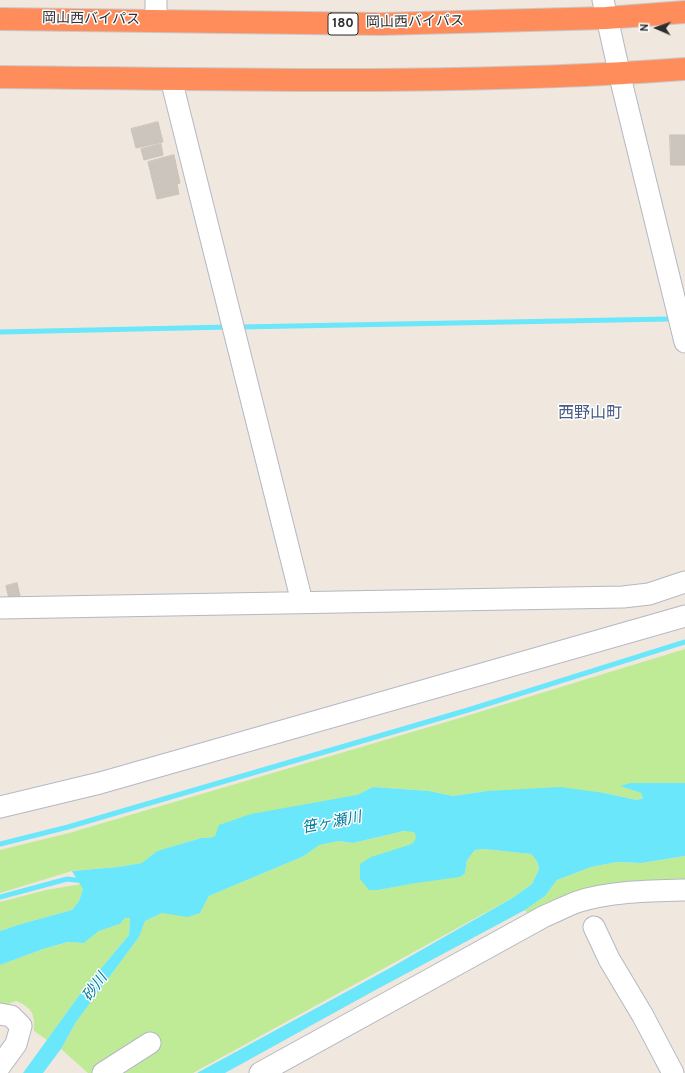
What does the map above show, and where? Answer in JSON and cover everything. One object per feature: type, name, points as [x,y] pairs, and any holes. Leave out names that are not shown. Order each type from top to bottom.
[{"type":"highway","name":"岡山西バイパス","points":[[0,19],[156,10],[381,24],[604,9],[685,12]]},
{"type":"highway","points":[[0,77],[382,81],[590,75],[685,69]]},
{"type":"street","points":[[604,9],[685,342]]},
{"type":"street","points":[[171,79],[302,602]]},
{"type":"street","points":[[0,608],[623,597],[649,594],[685,582]]},
{"type":"street","points":[[0,807],[100,783],[685,616]]},
{"type":"street","points":[[260,1073],[543,916],[563,907],[589,898],[629,892],[685,890]]},
{"type":"street","points":[[594,927],[609,959],[643,1016],[673,1073]]},
{"type":"street","points":[[0,1014],[10,1016],[21,1026],[16,1044],[0,1066]]},
{"type":"street","points":[[103,1073],[150,1043]]},
{"type":"green space","points":[[685,649],[685,783],[630,783],[621,786],[641,793],[643,798],[637,800],[604,793],[487,791],[453,796],[429,791],[373,787],[357,795],[209,838],[201,838],[157,851],[143,863],[72,871],[0,893],[0,850],[69,833],[463,717]]},
{"type":"green space","points":[[404,831],[414,831],[416,837],[415,842],[409,845],[378,890],[465,873],[467,860],[475,850],[484,849],[531,854],[537,861],[539,869],[532,884],[514,897],[193,1073],[88,1073],[61,1049],[76,1022],[139,937],[145,921],[162,913],[200,913],[209,896],[304,856],[318,845],[339,841],[353,843]]},
{"type":"green space","points":[[685,856],[685,886],[531,920],[525,910],[545,896],[557,880],[591,867],[617,862],[641,863]]},
{"type":"green space","points":[[81,884],[83,889],[79,901],[72,910],[0,931],[0,902],[46,890]]},
{"type":"green space","points":[[125,918],[130,918],[129,935],[83,990],[47,1040],[34,1031],[33,1015],[26,1006],[16,1001],[0,1007],[0,965],[43,949],[69,942],[84,943],[99,931],[120,924]]},
{"type":"water","points":[[630,783],[685,783],[685,856],[641,863],[617,862],[591,867],[557,880],[545,896],[525,910],[225,1073],[197,1073],[390,968],[514,897],[532,884],[539,869],[537,861],[531,854],[484,849],[475,850],[467,860],[465,873],[460,877],[378,890],[369,890],[360,879],[360,864],[371,857],[409,845],[414,842],[416,837],[414,832],[404,831],[353,843],[339,841],[319,845],[304,856],[209,896],[200,913],[188,917],[162,913],[145,921],[139,937],[76,1022],[61,1049],[43,1073],[23,1073],[83,990],[129,935],[130,918],[125,918],[120,924],[99,931],[84,943],[68,942],[43,949],[0,965],[0,931],[72,910],[79,901],[83,889],[72,871],[118,867],[142,863],[157,851],[201,838],[215,836],[219,825],[251,814],[357,795],[373,787],[429,791],[453,796],[487,791],[560,787],[604,793],[637,800],[643,798],[641,793],[620,786]]},
{"type":"building","points":[[158,122],[163,142],[136,148],[131,129]]},
{"type":"building","points":[[670,135],[685,135],[685,165],[671,165]]},
{"type":"building","points":[[161,144],[163,155],[144,160],[141,149]]},
{"type":"building","points":[[174,155],[180,183],[177,184],[179,194],[157,199],[148,162]]},
{"type":"building","points":[[17,583],[21,600],[10,603],[6,586]]},
{"type":"waterway","points":[[239,327],[669,319]]},
{"type":"waterway","points":[[0,332],[229,327]]},
{"type":"waterway","points":[[0,844],[68,827],[468,710],[685,642]]},
{"type":"waterway","points":[[0,897],[67,879],[84,881]]},
{"type":"district","name":"西野山町","points":[[590,415]]},
{"type":"water label","name":"笹ヶ瀬川","points":[[332,824]]},
{"type":"water label","name":"砂川","points":[[96,988]]}]
